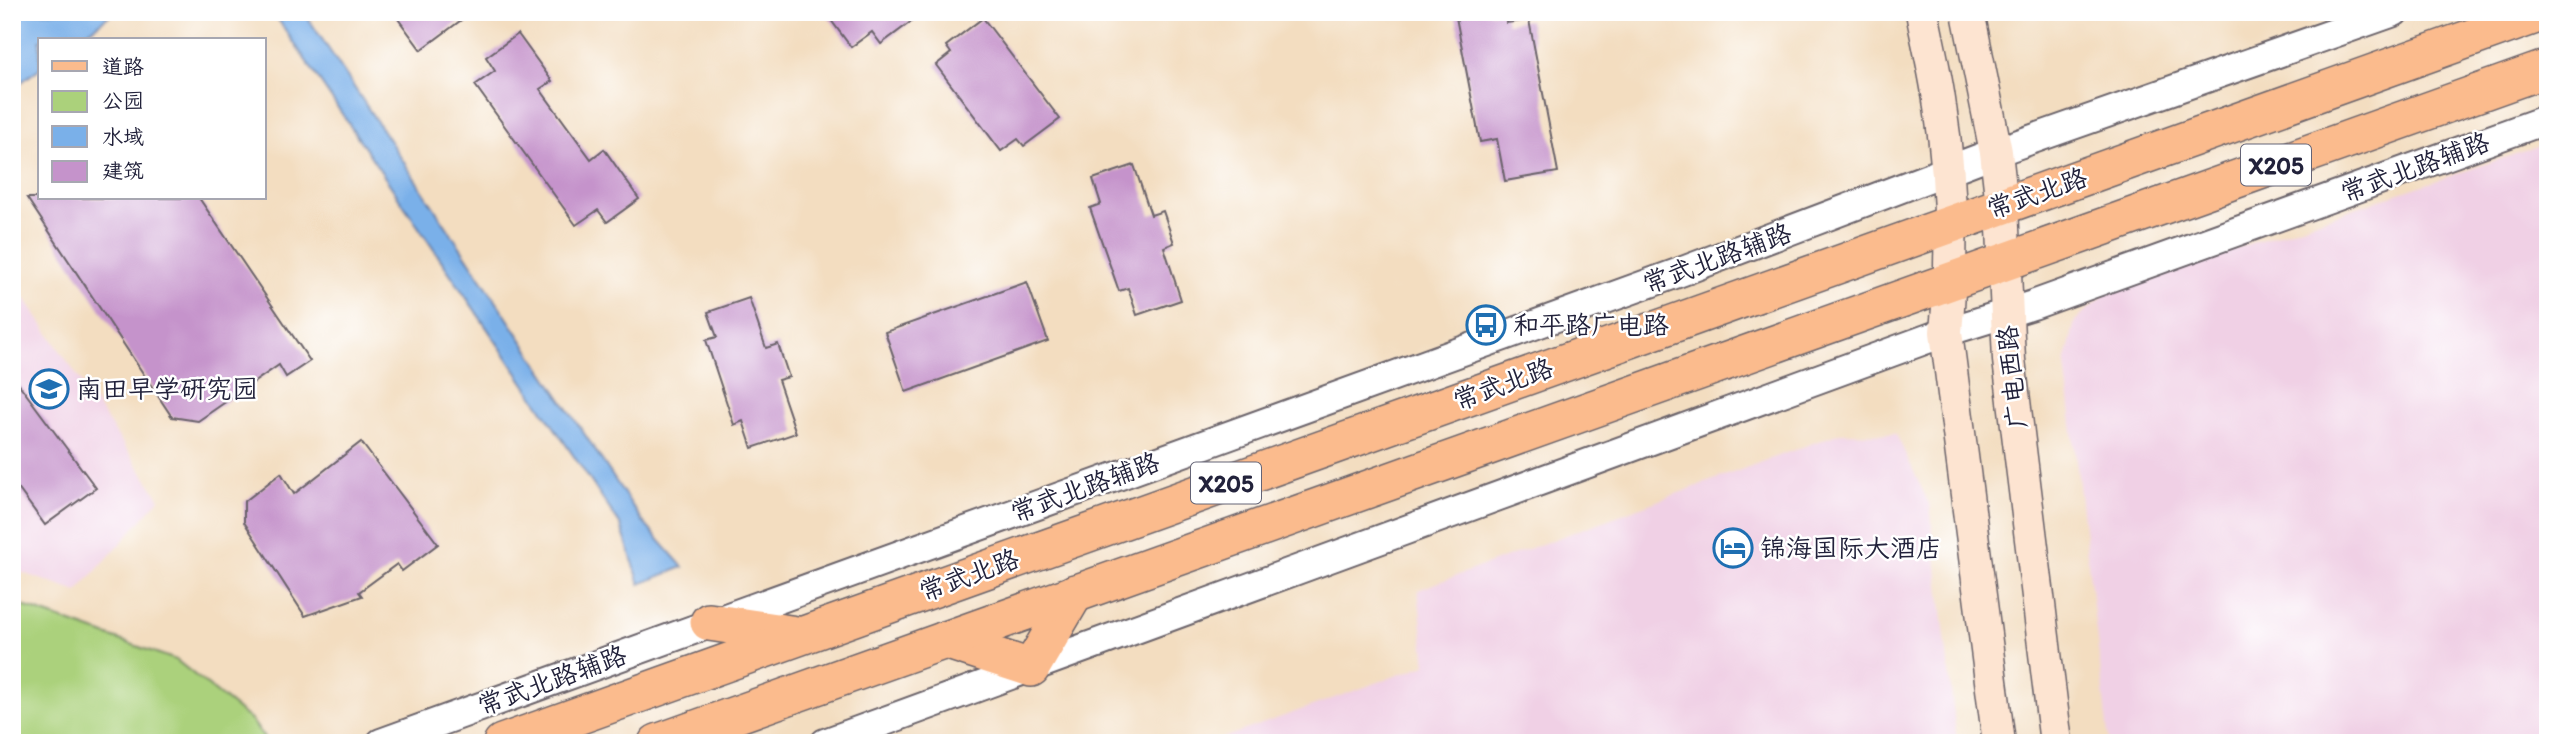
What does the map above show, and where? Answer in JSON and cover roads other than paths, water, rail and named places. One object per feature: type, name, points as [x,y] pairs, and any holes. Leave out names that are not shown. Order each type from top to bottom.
[{"type":"main road","points":[[1922,12],[1941,108],[1951,224],[1951,280],[1946,332],[1999,743]]},
{"type":"main road","name":"广电西路","points":[[1968,12],[1996,152],[2002,206],[2005,313],[2056,743]]},
{"type":"main road","name":"常武北路","points":[[502,743],[2544,12]]},
{"type":"main road","name":"常武北路","points":[[657,743],[2548,68]]},
{"type":"main road","points":[[944,640],[1031,668],[1075,593]]},
{"type":"main road","points":[[709,622],[801,635]]},
{"type":"street","points":[[1996,152],[2394,12]]},
{"type":"street","name":"常武北路辅路","points":[[1946,332],[2033,305],[2548,120]]},
{"type":"street","name":"常武北路辅路","points":[[381,743],[1683,271],[1996,152]]},
{"type":"street","points":[[825,743],[1946,332]]},
{"type":"water","points":[[12,12],[114,12],[80,38],[38,38],[38,70],[12,89]]},
{"type":"water","points":[[273,12],[304,12],[643,522],[683,567],[640,584],[621,526]]},
{"type":"place","name":"和平路广电路","points":[[1486,325]]},
{"type":"place","name":"南田早学研究园","points":[[49,389]]},
{"type":"place","name":"锦海国际大酒店","points":[[1733,548]]}]
